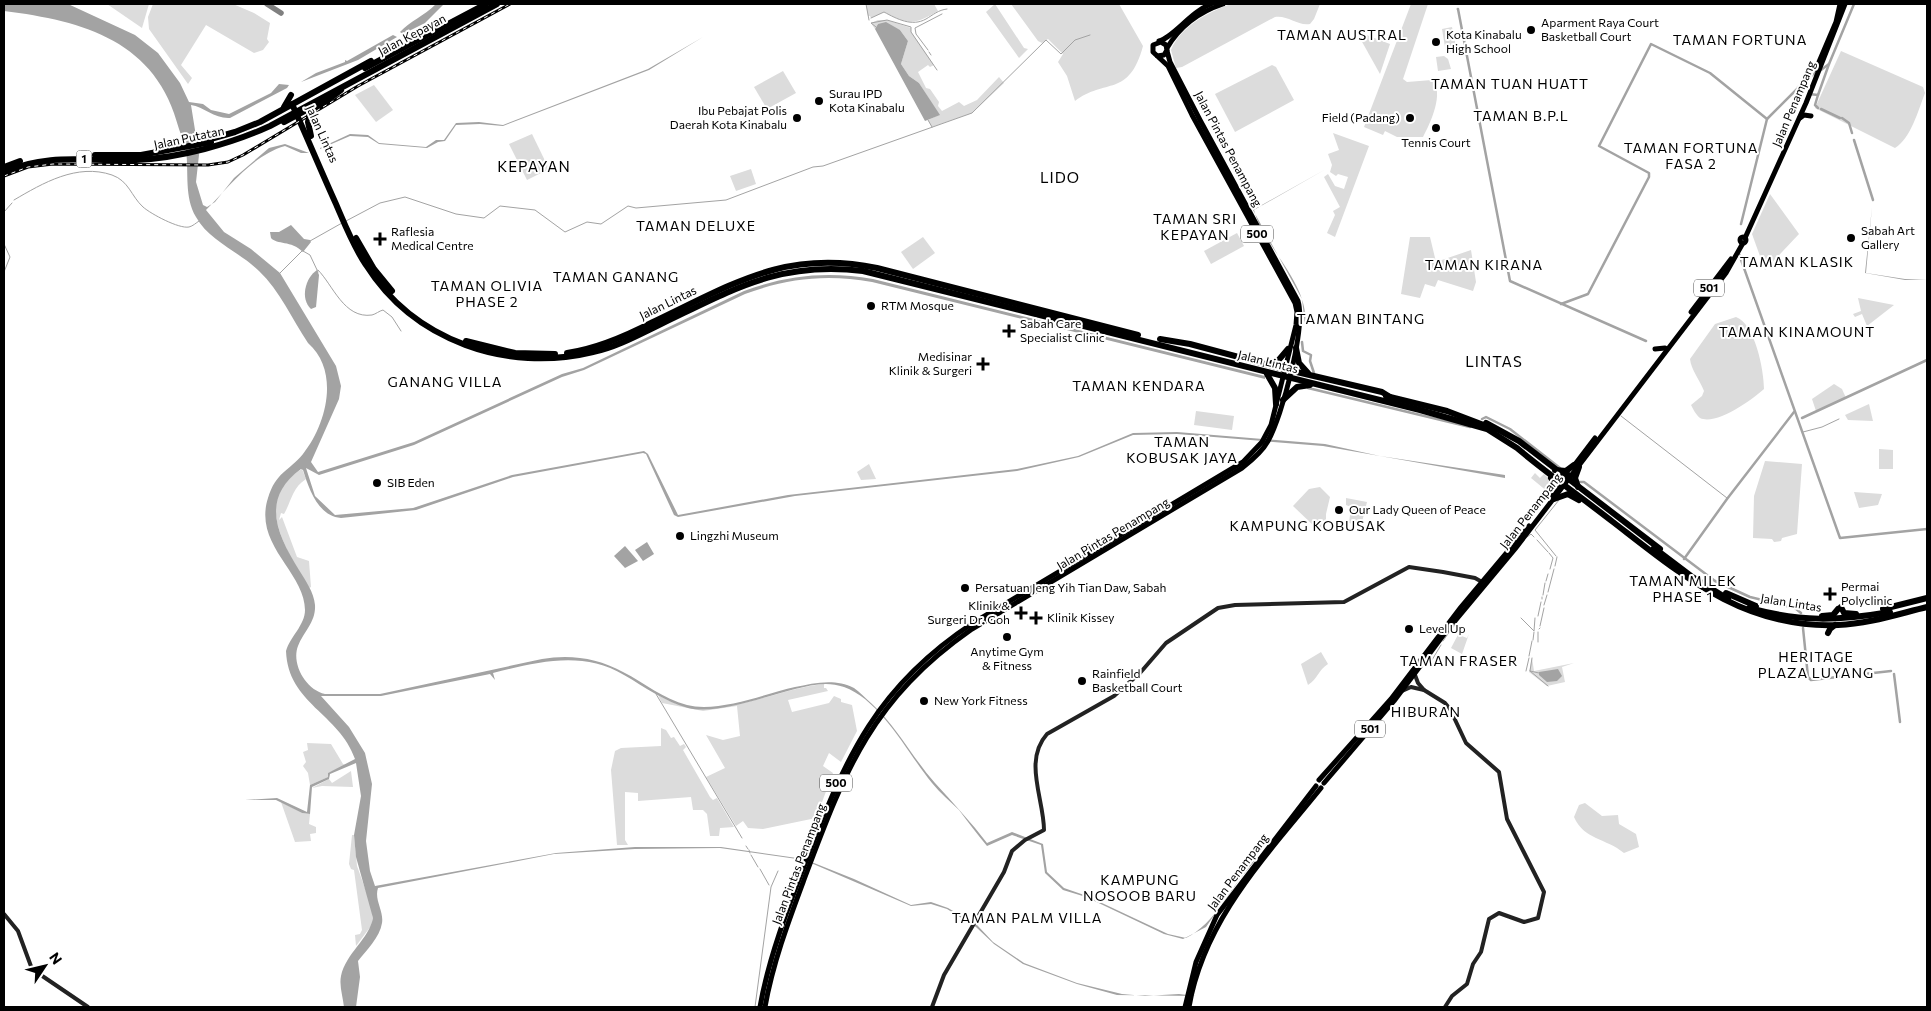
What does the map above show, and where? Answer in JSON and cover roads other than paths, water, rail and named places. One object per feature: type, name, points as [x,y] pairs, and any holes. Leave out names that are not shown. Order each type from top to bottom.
[{"type":"highway","name":"Jalan Kepayan","points":[[364,71],[396,50],[486,4]]},
{"type":"highway","name":"Jalan Kepayan","points":[[364,71],[497,4]]},
{"type":"highway","points":[[199,148],[247,139],[297,116],[415,49],[419,44]]},
{"type":"highway","points":[[199,148],[288,106],[365,63],[396,50]]},
{"type":"highway","name":"Jalan Putatan","points":[[4,172],[29,162],[54,158],[130,160],[165,155],[221,142],[261,126],[364,71]]},
{"type":"highway","points":[[291,95],[286,105],[297,116]]},
{"type":"highway","points":[[308,133],[308,117],[323,101]]},
{"type":"highway","name":"Jalan Lintas","points":[[288,106],[308,133],[365,264],[385,290],[415,318],[485,352],[524,359],[569,357],[601,350],[748,283],[787,271],[824,268],[863,271],[1201,354],[1285,372]]},
{"type":"highway","points":[[284,122],[298,126],[308,133]]},
{"type":"highway","name":"Jalan Putatan","points":[[4,167],[48,155],[165,155]]},
{"type":"highway","name":"Jalan Lintas","points":[[449,336],[487,348],[515,353],[556,354],[587,349],[627,335],[735,282],[778,268],[819,262],[853,264],[1196,348],[1492,428],[1526,450],[1656,553]]},
{"type":"highway","points":[[906,276],[920,282],[918,284]]},
{"type":"highway","points":[[735,282],[737,285],[748,283]]},
{"type":"highway","points":[[1016,303],[1016,306],[1024,311]]},
{"type":"highway","name":"Jalan Lintas","points":[[1143,340],[1269,375]]},
{"type":"highway","name":"Jalan Lintas","points":[[1172,342],[1187,343],[1262,363],[1302,378],[1371,395]]},
{"type":"highway","points":[[587,349],[597,348],[601,350]]},
{"type":"highway","points":[[1296,348],[1299,363],[1310,374]]},
{"type":"highway","points":[[1262,363],[1277,362],[1288,349]]},
{"type":"highway","points":[[1276,404],[1275,388],[1269,375],[1285,372]]},
{"type":"highway","name":"Jalan Lintas","points":[[1302,378],[1310,374],[1382,392],[1389,400]]},
{"type":"highway","name":"Jalan Lintas","points":[[1302,378],[1310,385],[1379,402],[1389,400],[1447,411],[1519,441],[1555,470],[1573,494],[1580,500],[1642,548],[1665,558]]},
{"type":"highway","points":[[1284,400],[1297,387],[1310,385]]},
{"type":"highway","name":"Jalan Lintas","points":[[1476,423],[1550,478],[1578,487],[1638,532],[1665,558],[1716,597],[1750,612],[1799,621],[1856,617],[1927,603]]},
{"type":"highway","name":"Jalan Lintas","points":[[1476,423],[1505,440],[1656,553],[1730,600],[1749,608],[1814,625],[1835,625],[1875,620],[1927,609]]},
{"type":"highway","points":[[1573,494],[1573,488],[1578,487],[1576,478],[1577,466],[1566,471],[1555,470],[1557,478],[1550,478],[1555,487],[1553,497],[1568,494],[1580,500]]},
{"type":"highway","points":[[1776,614],[1733,597],[1695,574],[1688,576],[1692,584],[1737,610],[1764,620],[1799,621],[1833,617],[1837,615],[1840,608]]},
{"type":"highway","points":[[1840,608],[1848,615],[1927,598]]},
{"type":"highway","points":[[1766,609],[1791,614],[1819,616],[1833,615],[1840,608]]},
{"type":"highway","points":[[1840,608],[1842,615],[1856,617],[1879,609]]},
{"type":"highway","points":[[1875,620],[1916,613],[1927,609]]},
{"type":"highway","points":[[1814,625],[1822,628],[1827,633],[1835,625]]},
{"type":"main road","points":[[1211,4],[1188,17],[1169,36],[1158,42],[1152,48],[1157,56],[1164,55],[1188,23],[1204,12],[1223,4]]},
{"type":"main road","name":"Jalan Penampang","points":[[1743,241],[1798,121],[1811,82],[1836,22],[1840,4]]},
{"type":"main road","name":"Jalan Penampang","points":[[1629,397],[1743,241],[1773,169],[1810,92],[1845,4]]},
{"type":"main road","points":[[1158,42],[1164,43],[1167,49]]},
{"type":"main road","name":"Jalan Pintas Penampang","points":[[1167,49],[1170,62],[1198,121],[1297,298],[1301,315],[1296,348],[1285,372]]},
{"type":"main road","name":"Jalan Pintas Penampang","points":[[880,713],[909,681],[952,643],[1242,468],[1266,440],[1278,421],[1284,400],[1283,392],[1288,349],[1297,318],[1293,298],[1168,66],[1157,56]]},
{"type":"main road","points":[[1798,121],[1803,116],[1811,116]]},
{"type":"main road","name":"Jalan Penampang","points":[[1368,729],[1413,674],[1480,584],[1488,580],[1565,482],[1600,434],[1726,273],[1735,254]]},
{"type":"main road","points":[[1655,349],[1665,348]]},
{"type":"main road","name":"Jalan Pintas Penampang","points":[[760,1007],[771,959],[843,769],[880,713],[910,674],[950,639],[1243,462],[1266,440],[1276,404],[1283,392]]},
{"type":"main road","name":"Jalan Penampang","points":[[1189,1007],[1189,996],[1204,941],[1231,896],[1320,784],[1402,691],[1474,591],[1553,497]]},
{"type":"main road","points":[[1109,543],[1123,539]]},
{"type":"main road","points":[[932,1007],[941,981],[1004,872],[1010,854],[1028,838],[1041,833],[1044,829],[1035,764],[1045,736],[1114,696],[1140,674],[1161,647],[1218,608],[1235,604],[1344,602],[1409,567],[1467,577],[1480,584]]},
{"type":"main road","points":[[1064,569],[1072,570]]},
{"type":"main road","points":[[1413,674],[1424,690],[1445,703],[1466,743],[1499,772],[1507,819],[1544,892],[1538,918],[1524,922],[1499,913],[1489,919],[1481,952],[1473,964],[1467,984],[1452,996],[1445,1007]]},
{"type":"main road","points":[[1415,688],[1418,683]]},
{"type":"main road","points":[[1402,691],[1415,688],[1424,690]]},
{"type":"main road","name":"Jalan Penampang","points":[[1185,1007],[1210,939],[1237,894],[1247,891],[1243,886],[1320,784]]},
{"type":"main road","points":[[1258,861],[1267,855]]},
{"type":"main road","name":"Jalan Pintas Penampang","points":[[765,1007],[774,965],[808,861]]},
{"type":"main road","points":[[1231,896],[1238,888],[1243,886]]},
{"type":"main road","points":[[4,914],[18,931],[32,969],[88,1007]]},
{"type":"main road","points":[[768,972],[774,965]]},
{"type":"waterway","points":[[866,4],[869,20]]},
{"type":"waterway","points":[[1821,70],[1829,64],[1854,4]]},
{"type":"waterway","points":[[871,18],[884,12],[899,19],[915,22],[947,9]]},
{"type":"waterway","points":[[1458,9],[1510,281],[1646,341]]},
{"type":"waterway","points":[[928,50],[916,34],[915,28],[942,14]]},
{"type":"waterway","points":[[876,27],[871,23],[887,20],[911,27],[911,32],[937,70]]},
{"type":"waterway","points":[[346,221],[380,203],[405,197],[456,214],[484,218],[500,206],[535,210],[565,232],[587,222],[601,224],[628,206],[636,208],[726,200],[813,167],[823,166],[972,113],[1046,40],[1061,54],[1075,40],[1090,35]]},
{"type":"waterway","points":[[1561,304],[1588,294],[1649,177],[1649,173],[1599,146],[1651,44],[1710,73],[1767,119]]},
{"type":"waterway","points":[[1809,94],[1818,95],[1829,64]]},
{"type":"waterway","points":[[1741,224],[1767,119],[1816,72]]},
{"type":"waterway","points":[[1798,87],[1803,91]]},
{"type":"waterway","points":[[1818,95],[1815,105],[1818,108]]},
{"type":"waterway","points":[[1821,109],[1840,118]]},
{"type":"waterway","points":[[1842,118],[1849,123],[1852,133]]},
{"type":"waterway","points":[[928,120],[932,127]]},
{"type":"waterway","points":[[1854,140],[1873,200]]},
{"type":"waterway","points":[[14,200],[49,181],[73,173],[99,172],[118,178],[143,207],[165,220],[184,227],[190,227],[199,221]]},
{"type":"waterway","points":[[4,212],[12,203]]},
{"type":"waterway","points":[[310,241],[342,223]]},
{"type":"waterway","points":[[4,244],[10,257],[4,272]]},
{"type":"waterway","points":[[280,273],[302,251]]},
{"type":"waterway","points":[[303,251],[310,255],[318,272]]},
{"type":"waterway","points":[[1739,254],[1840,538],[1927,529]]},
{"type":"waterway","points":[[318,270],[340,300],[354,312],[362,315],[372,315],[383,310],[392,317],[401,331]]},
{"type":"waterway","points":[[1302,342],[1303,351],[1311,355],[1310,361],[1314,373]]},
{"type":"waterway","points":[[1802,418],[1927,360]]},
{"type":"waterway","points":[[1308,388],[1470,427]]},
{"type":"waterway","points":[[1684,559],[1727,499],[1794,412]]},
{"type":"waterway","points":[[1621,416],[1727,498]]},
{"type":"waterway","points":[[1482,419],[1486,417],[1510,429],[1560,468]]},
{"type":"waterway","points":[[1803,432],[1822,427],[1839,419]]},
{"type":"waterway","points":[[1579,482],[1584,482],[1715,581],[1750,597],[1795,608],[1801,613]]},
{"type":"waterway","points":[[1556,556],[1535,530],[1559,500]]},
{"type":"waterway","points":[[1527,537],[1531,534],[1534,537]]},
{"type":"waterway","points":[[1537,540],[1548,552]]},
{"type":"waterway","points":[[1549,553],[1553,558],[1550,569]]},
{"type":"waterway","points":[[1555,566],[1557,557]]},
{"type":"waterway","points":[[1548,592],[1554,569]]},
{"type":"waterway","points":[[1546,581],[1548,574]]},
{"type":"waterway","points":[[1543,595],[1545,583]]},
{"type":"waterway","points":[[1544,605],[1547,595]]},
{"type":"waterway","points":[[1538,616],[1541,602]]},
{"type":"waterway","points":[[1540,626],[1544,608]]},
{"type":"waterway","points":[[1521,618],[1534,631],[1535,618]]},
{"type":"waterway","points":[[1453,628],[1457,622]]},
{"type":"waterway","points":[[1803,628],[1808,677],[1811,680],[1891,671]]},
{"type":"waterway","points":[[1443,641],[1450,631]]},
{"type":"waterway","points":[[1533,640],[1534,632]]},
{"type":"waterway","points":[[1538,632],[1538,642]]},
{"type":"waterway","points":[[1529,656],[1532,641]]},
{"type":"waterway","points":[[1432,660],[1441,645]]},
{"type":"waterway","points":[[1526,671],[1529,658]]},
{"type":"waterway","points":[[1532,658],[1530,671],[1548,686]]},
{"type":"waterway","points":[[1530,671],[1539,673]]},
{"type":"waterway","points":[[1894,674],[1900,722]]},
{"type":"waterway","points":[[656,694],[742,838]]},
{"type":"waterway","points":[[751,855],[758,867]]},
{"type":"waterway","points":[[760,869],[769,885]]},
{"type":"waterway","points":[[755,1007],[771,887],[778,871]]},
{"type":"railway","points":[[4,176],[28,167],[53,164],[208,165],[228,162],[243,155],[358,86],[510,4]]},
{"type":"place","name":"Aparment Raya Court Basketball Court","points":[[1531,30]]},
{"type":"place","name":"Kota Kinabalu High School","points":[[1436,42]]},
{"type":"place","name":"Surau IPD Kota Kinabalu","points":[[819,101]]},
{"type":"place","name":"Ibu Pebajat Polis Daerah Kota Kinabalu","points":[[797,118]]},
{"type":"place","name":"Field (Padang)","points":[[1410,118]]},
{"type":"place","name":"Tennis Court","points":[[1436,128]]},
{"type":"place","name":"Sabah Art Gallery","points":[[1851,238]]},
{"type":"place","name":"Raflesia Medical Centre","points":[[380,239]]},
{"type":"place","name":"RTM Mosque","points":[[871,306]]},
{"type":"place","name":"Sabah Care Specialist Clinic","points":[[1009,331]]},
{"type":"place","name":"Medisinar Klinik & Surgeri","points":[[983,364]]},
{"type":"place","name":"SIB Eden","points":[[377,483]]},
{"type":"place","name":"Our Lady Queen of Peace","points":[[1339,510]]},
{"type":"place","name":"Lingzhi Museum","points":[[680,536]]},
{"type":"place","name":"Persatuan Jeng Yih Tian Daw, Sabah","points":[[965,588]]},
{"type":"place","name":"Permai Polyclinic","points":[[1830,594]]},
{"type":"place","name":"Klinik & Surgeri Dr. Goh","points":[[1021,613]]},
{"type":"place","name":"Klinik Kissey","points":[[1036,618]]},
{"type":"place","name":"Level Up","points":[[1409,629]]},
{"type":"place","name":"Anytime Gym & Fitness","points":[[1007,637]]},
{"type":"place","name":"Rainfield Basketball Court","points":[[1082,681]]},
{"type":"place","name":"New York Fitness","points":[[924,701]]},
{"type":"district","name":"TAMAN AUSTRAL","points":[[1342,35]]},
{"type":"district","name":"TAMAN FORTUNA","points":[[1740,40]]},
{"type":"district","name":"TAMAN TUAN HUATT","points":[[1510,84]]},
{"type":"district","name":"TAMAN B.P.L","points":[[1521,116]]},
{"type":"district","name":"TAMAN FORTUNA FASA 2","points":[[1691,156]]},
{"type":"district","name":"KEPAYAN","points":[[534,167]]},
{"type":"district","name":"LIDO","points":[[1060,178]]},
{"type":"district","name":"TAMAN DELUXE","points":[[696,226]]},
{"type":"district","name":"TAMAN SRI KEPAYAN","points":[[1195,227]]},
{"type":"district","name":"TAMAN KLASIK","points":[[1797,262]]},
{"type":"district","name":"TAMAN KIRANA","points":[[1484,265]]},
{"type":"district","name":"TAMAN GANANG","points":[[616,277]]},
{"type":"district","name":"TAMAN OLIVIA PHASE 2","points":[[487,294]]},
{"type":"district","name":"TAMAN BINTANG","points":[[1361,319]]},
{"type":"district","name":"TAMAN KINAMOUNT","points":[[1797,332]]},
{"type":"district","name":"LINTAS","points":[[1494,362]]},
{"type":"district","name":"GANANG VILLA","points":[[445,382]]},
{"type":"district","name":"TAMAN KENDARA","points":[[1139,386]]},
{"type":"district","name":"TAMAN KOBUSAK JAYA","points":[[1182,450]]},
{"type":"district","name":"KAMPUNG KOBUSAK","points":[[1308,526]]},
{"type":"district","name":"TAMAN MILEK PHASE 1","points":[[1683,590]]},
{"type":"district","name":"TAMAN FRASER","points":[[1459,661]]},
{"type":"district","name":"HERITAGE PLAZA LUYANG","points":[[1816,666]]},
{"type":"district","name":"HIBURAN","points":[[1426,712]]},
{"type":"district","name":"KAMPUNG NOSOOB BARU","points":[[1140,888]]},
{"type":"district","name":"TAMAN PALM VILLA","points":[[1027,918]]}]
